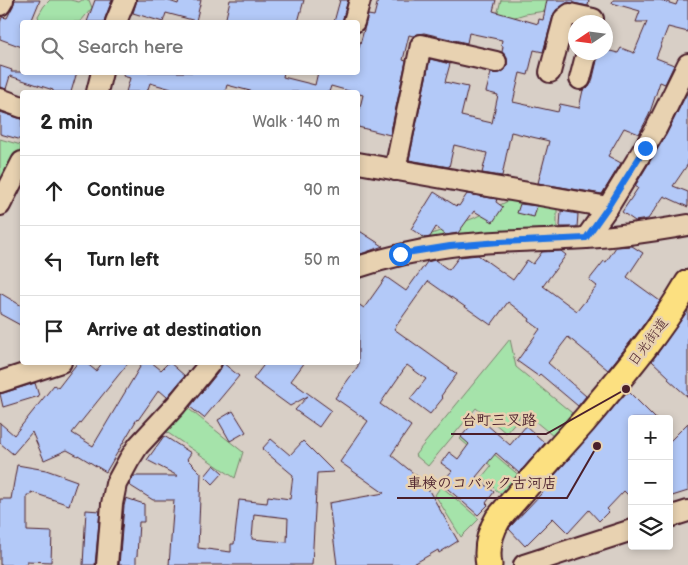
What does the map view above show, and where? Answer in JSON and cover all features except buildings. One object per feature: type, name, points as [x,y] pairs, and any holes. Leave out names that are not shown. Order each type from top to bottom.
[{"type":"main road","name":"日光街道","points":[[489,565],[487,553],[490,535],[498,519],[656,334],[688,284]]},
{"type":"street","points":[[0,5],[3,0]]},
{"type":"street","points":[[117,20],[125,0]]},
{"type":"street","points":[[355,20],[360,0]]},
{"type":"street","points":[[550,72],[564,19],[570,14],[594,14]]},
{"type":"street","points":[[396,170],[421,45],[496,62]]},
{"type":"street","points":[[580,79],[585,60]]},
{"type":"street","points":[[586,238],[608,207],[656,129],[688,64]]},
{"type":"street","points":[[98,90],[101,75]]},
{"type":"street","points":[[0,99],[20,106]]},
{"type":"street","points":[[360,163],[608,207]]},
{"type":"street","points":[[0,205],[20,166]]},
{"type":"street","points":[[360,266],[400,254],[450,246],[586,238],[647,232],[688,225]]},
{"type":"street","points":[[0,382],[52,365]]},
{"type":"street","points":[[107,565],[112,504],[116,484],[138,446],[176,405],[209,365]]},
{"type":"street","points":[[673,516],[688,511]]},
{"type":"street","points":[[524,565],[545,562],[628,531]]},
{"type":"green space","points":[[50,0],[79,2],[89,0],[92,8],[82,20],[39,20],[38,16]]},
{"type":"green space","points":[[501,0],[559,0],[559,9],[525,14],[495,23]]},
{"type":"green space","points":[[0,139],[20,145],[20,153],[6,182],[0,180]]},
{"type":"green space","points":[[512,199],[557,203],[557,230],[403,245],[474,218]]},
{"type":"green space","points":[[510,339],[516,367],[572,413],[553,436],[524,412],[506,433],[476,408],[428,466],[415,455]]},
{"type":"green space","points":[[185,406],[243,452],[235,478],[165,431]]},
{"type":"green space","points":[[467,431],[522,478],[505,498],[482,477],[491,466],[460,439]]},
{"type":"green space","points":[[441,486],[479,519],[461,537],[435,495]]},
{"type":"place","name":"台町三叉路","points":[[626,389]]},
{"type":"place","name":"車検のコバック古河店","points":[[597,446]]},
{"type":"route","points":[[400,254],[450,246],[586,238],[645,148]]}]
